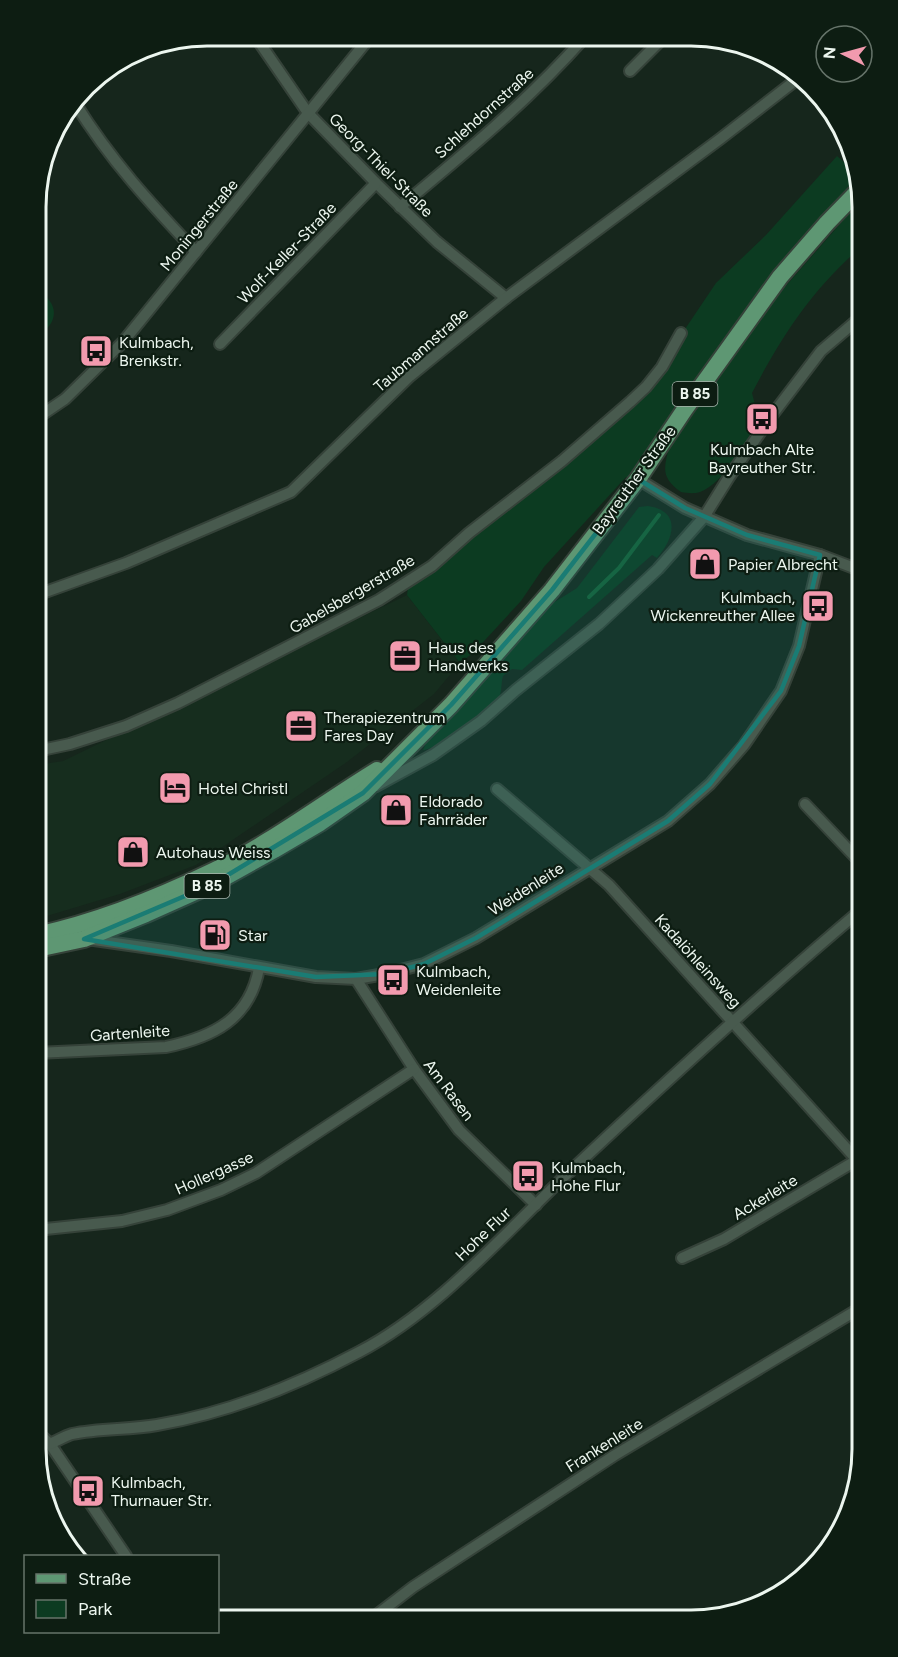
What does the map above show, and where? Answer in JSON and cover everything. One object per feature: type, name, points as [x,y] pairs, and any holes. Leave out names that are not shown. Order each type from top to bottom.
[{"type":"main road","name":"Bayreuther Straße","points":[[46,947],[84,939],[213,884],[283,845],[363,793],[450,705],[552,590],[638,479],[685,409],[780,277],[826,223],[851,198]]},
{"type":"main road","name":"Bayreuther Straße","points":[[46,932],[105,916],[214,870],[280,832],[396,759]]},
{"type":"street","name":"Georg-Thiel-Straße","points":[[262,46],[308,113],[437,242],[506,298]]},
{"type":"street","name":"Moningerstraße","points":[[46,412],[65,399],[123,342],[363,46]]},
{"type":"street","name":"Schlehdornstraße","points":[[400,207],[515,108],[576,46]]},
{"type":"street","points":[[630,71],[655,46]]},
{"type":"street","name":"Taubmannstraße","points":[[46,592],[126,563],[291,492],[410,376],[506,298],[720,139],[792,82]]},
{"type":"street","points":[[80,110],[109,154],[141,193],[196,252]]},
{"type":"street","name":"Wolf-Keller-Straße","points":[[220,344],[376,183]]},
{"type":"street","name":"Bayreuther Straße","points":[[363,793],[433,755],[481,722],[516,690],[599,624],[658,569],[704,517],[748,450],[821,351],[852,325]]},
{"type":"street","name":"Gabelsbergerstraße","points":[[46,749],[126,726],[178,704],[379,600],[424,571],[622,410],[655,377],[681,333]]},
{"type":"street","points":[[638,479],[704,517],[747,535],[820,555],[852,567]]},
{"type":"street","name":"Weidenleite","points":[[84,939],[171,951],[316,977],[356,979],[424,964],[476,938],[668,821],[710,784],[744,745],[781,691],[799,646],[820,555]]},
{"type":"street","name":"Kadalöhleinsweg","points":[[496,789],[609,885],[851,1152]]},
{"type":"street","points":[[805,804],[851,853]]},
{"type":"street","name":"Hohe Flur","points":[[50,1444],[70,1434],[156,1425],[201,1416],[251,1402],[312,1376],[362,1350],[406,1322],[455,1282],[785,974],[851,918]]},
{"type":"street","name":"Gartenleite","points":[[46,1053],[166,1047],[186,1043],[231,1020],[244,1007],[257,981],[259,968]]},
{"type":"street","name":"Am Rasen","points":[[356,979],[414,1069],[459,1130],[536,1204]]},
{"type":"street","name":"Hollergasse","points":[[46,1229],[122,1221],[167,1210],[221,1190],[256,1173],[414,1069]]},
{"type":"street","name":"Ackerleite","points":[[682,1258],[724,1239],[851,1167]]},
{"type":"street","name":"Frankenleite","points":[[384,1610],[439,1570],[608,1460],[851,1314]]},
{"type":"street","points":[[46,1440],[125,1555]]},
{"type":"highlighted area","points":[[638,479],[685,508],[747,535],[820,555],[799,646],[781,691],[710,784],[668,821],[476,938],[424,964],[385,974],[316,977],[84,939],[213,884],[363,793],[451,705],[552,590]]},
{"type":"shaded area","points":[[407,595],[460,663],[434,694],[347,762],[196,865],[120,894],[46,916],[46,764],[63,761]]},
{"type":"green space","points":[[837,156],[845,163],[851,198],[826,223],[638,479],[626,477],[544,567],[521,601],[473,653],[460,663],[407,595],[409,580],[646,387],[716,283],[766,235]]},
{"type":"green space","points":[[852,210],[852,255],[813,297],[775,351],[752,393],[759,420],[748,439],[718,480],[698,493],[681,492],[667,478],[665,468],[669,448],[770,304]]},
{"type":"green space","points":[[46,297],[54,313],[46,329]]},
{"type":"green space","points":[[648,506],[666,514],[672,527],[668,543],[657,558],[652,555],[522,670],[512,669],[503,676],[500,695],[488,709],[440,744],[423,750],[426,743],[553,603],[577,588],[639,507]]},
{"type":"waterway","points":[[589,597],[619,568],[659,515]]},
{"type":"place","name":"Kulmbach, Brenkstr.","points":[[96,351]]},
{"type":"place","name":"Kulmbach Alte Bayreuther Str.","points":[[762,419]]},
{"type":"place","name":"Papier Albrecht","points":[[705,564]]},
{"type":"place","name":"Kulmbach, Wickenreuther Allee","points":[[818,606]]},
{"type":"place","name":"Haus des Handwerks","points":[[405,656]]},
{"type":"place","name":"Therapiezentrum Fares Day","points":[[301,726]]},
{"type":"place","name":"Hotel Christl","points":[[175,788]]},
{"type":"place","name":"Eldorado Fahrräder","points":[[396,810]]},
{"type":"place","name":"Autohaus Weiss","points":[[133,852]]},
{"type":"place","name":"Star","points":[[215,935]]},
{"type":"place","name":"Kulmbach, Weidenleite","points":[[393,980]]},
{"type":"place","name":"Kulmbach, Hohe Flur","points":[[528,1176]]},
{"type":"place","name":"Kulmbach, Thurnauer Str.","points":[[88,1491]]}]
